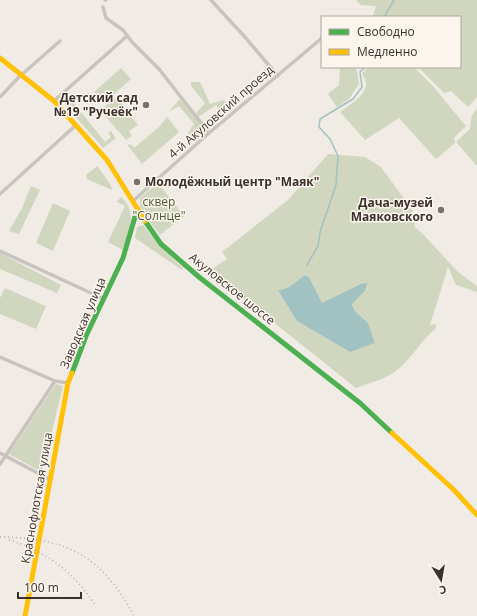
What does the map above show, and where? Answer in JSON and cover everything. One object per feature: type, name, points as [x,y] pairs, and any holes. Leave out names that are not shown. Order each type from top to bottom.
[{"type":"street","points":[[210,0],[240,30],[278,76]]},
{"type":"street","points":[[103,8],[106,18],[123,30],[158,69],[209,133]]},
{"type":"street","points":[[54,101],[127,36]]},
{"type":"street","name":"4-й Акуловский проезд","points":[[133,201],[209,133],[321,39]]},
{"type":"street","points":[[0,97],[60,41]]},
{"type":"street","name":"Акуловское шоссе","points":[[0,58],[23,74],[54,101],[107,160],[133,201],[137,210],[161,244],[199,277],[360,403],[454,490],[477,515]]},
{"type":"street","points":[[0,194],[76,125]]},
{"type":"street","name":"Заводская улица","points":[[0,464],[55,381],[68,384],[86,336],[123,258],[137,210]]},
{"type":"street","points":[[0,251],[104,299]]},
{"type":"street","points":[[0,357],[55,381]]},
{"type":"street","name":"Краснофлотская улица","points":[[25,616],[40,539],[49,479],[68,384]]},
{"type":"street","points":[[0,453],[49,479]]},
{"type":"green space","points":[[356,0],[477,0],[477,97],[468,107],[451,91],[444,93],[419,68],[461,68],[461,16],[373,16],[376,6],[361,5]]},
{"type":"green space","points":[[121,68],[131,79],[104,103],[94,92]]},
{"type":"green space","points":[[340,68],[356,68],[359,84],[349,99],[337,107],[328,94],[339,85]]},
{"type":"green space","points":[[367,68],[415,68],[431,84],[466,126],[454,138],[455,143],[436,159],[399,118],[365,140],[340,112],[356,100],[363,92],[366,81],[362,73]]},
{"type":"green space","points":[[191,82],[200,82],[210,104],[224,100],[232,109],[225,115],[216,105],[198,117],[196,113],[205,103],[191,86]]},
{"type":"green space","points":[[66,93],[105,142],[111,137],[108,133],[111,131],[116,138],[103,148],[60,99]]},
{"type":"green space","points":[[117,97],[138,125],[129,131],[132,136],[126,140],[100,110]]},
{"type":"green space","points":[[180,99],[204,128],[204,133],[195,141],[188,133],[194,124],[179,106],[168,112]]},
{"type":"green space","points":[[477,109],[477,166],[456,142],[470,129],[472,115]]},
{"type":"green space","points":[[167,117],[179,132],[142,164],[127,144],[132,145],[134,148],[159,127]]},
{"type":"green space","points":[[328,154],[365,157],[381,167],[413,211],[415,227],[458,272],[477,286],[477,292],[456,285],[448,267],[430,325],[436,324],[436,328],[395,372],[384,378],[356,388],[209,271],[227,259],[222,252],[288,200]],"holes":[[[305,275],[309,277],[322,304],[345,293],[365,291],[352,304],[354,310],[368,323],[375,343],[350,352],[297,321],[278,292],[289,287]]]},
{"type":"green space","points":[[97,166],[111,185],[112,190],[87,179],[86,175]]},
{"type":"green space","name":"сквер \"Солнце\"","points":[[158,183],[184,216],[160,235],[140,209],[140,198]]},
{"type":"green space","points":[[31,186],[40,190],[19,234],[9,231],[22,208]]},
{"type":"green space","points":[[121,197],[126,203],[131,215],[131,222],[123,250],[108,242],[125,206],[117,202]]},
{"type":"green space","points":[[53,203],[70,211],[53,251],[36,243]]},
{"type":"green space","points":[[143,225],[160,246],[183,268],[182,270],[135,238],[137,227]]},
{"type":"green space","points":[[0,253],[61,285],[57,293],[0,269]]},
{"type":"green space","points":[[5,288],[46,306],[36,329],[0,314],[0,298]]},
{"type":"green space","points":[[56,384],[63,386],[42,472],[9,454]]},
{"type":"water","points":[[305,275],[309,277],[322,303],[361,284],[367,283],[365,291],[352,304],[354,310],[368,323],[375,343],[350,352],[297,321],[278,291],[289,287]]},
{"type":"waterway","points":[[385,16],[394,0]]},
{"type":"waterway","points":[[307,265],[318,246],[320,232],[336,185],[338,156],[330,139],[319,127],[320,119],[353,99],[362,87],[360,72],[364,68]]},
{"type":"railway","points":[[0,537],[45,541],[80,554],[109,578],[122,595],[134,616]]},
{"type":"railway","points":[[9,540],[36,550],[58,565],[78,583],[96,606]]},
{"type":"traffic: fast","points":[[72,373],[86,336],[123,258],[137,210]]},
{"type":"traffic: fast","points":[[145,221],[161,244],[199,277],[360,403],[392,433]]},
{"type":"traffic: slow","points":[[0,58],[54,101],[107,160],[145,221]]},
{"type":"traffic: slow","points":[[25,616],[68,383],[72,373]]},
{"type":"traffic: slow","points":[[392,433],[454,490],[477,515]]},
{"type":"place","name":"Детский сад №19 \"Ручеёк\"","points":[[146,105]]},
{"type":"place","name":"Молодёжный центр \"Маяк\"","points":[[137,182]]},
{"type":"place","name":"Дача-музей Маяковского","points":[[441,210]]}]
